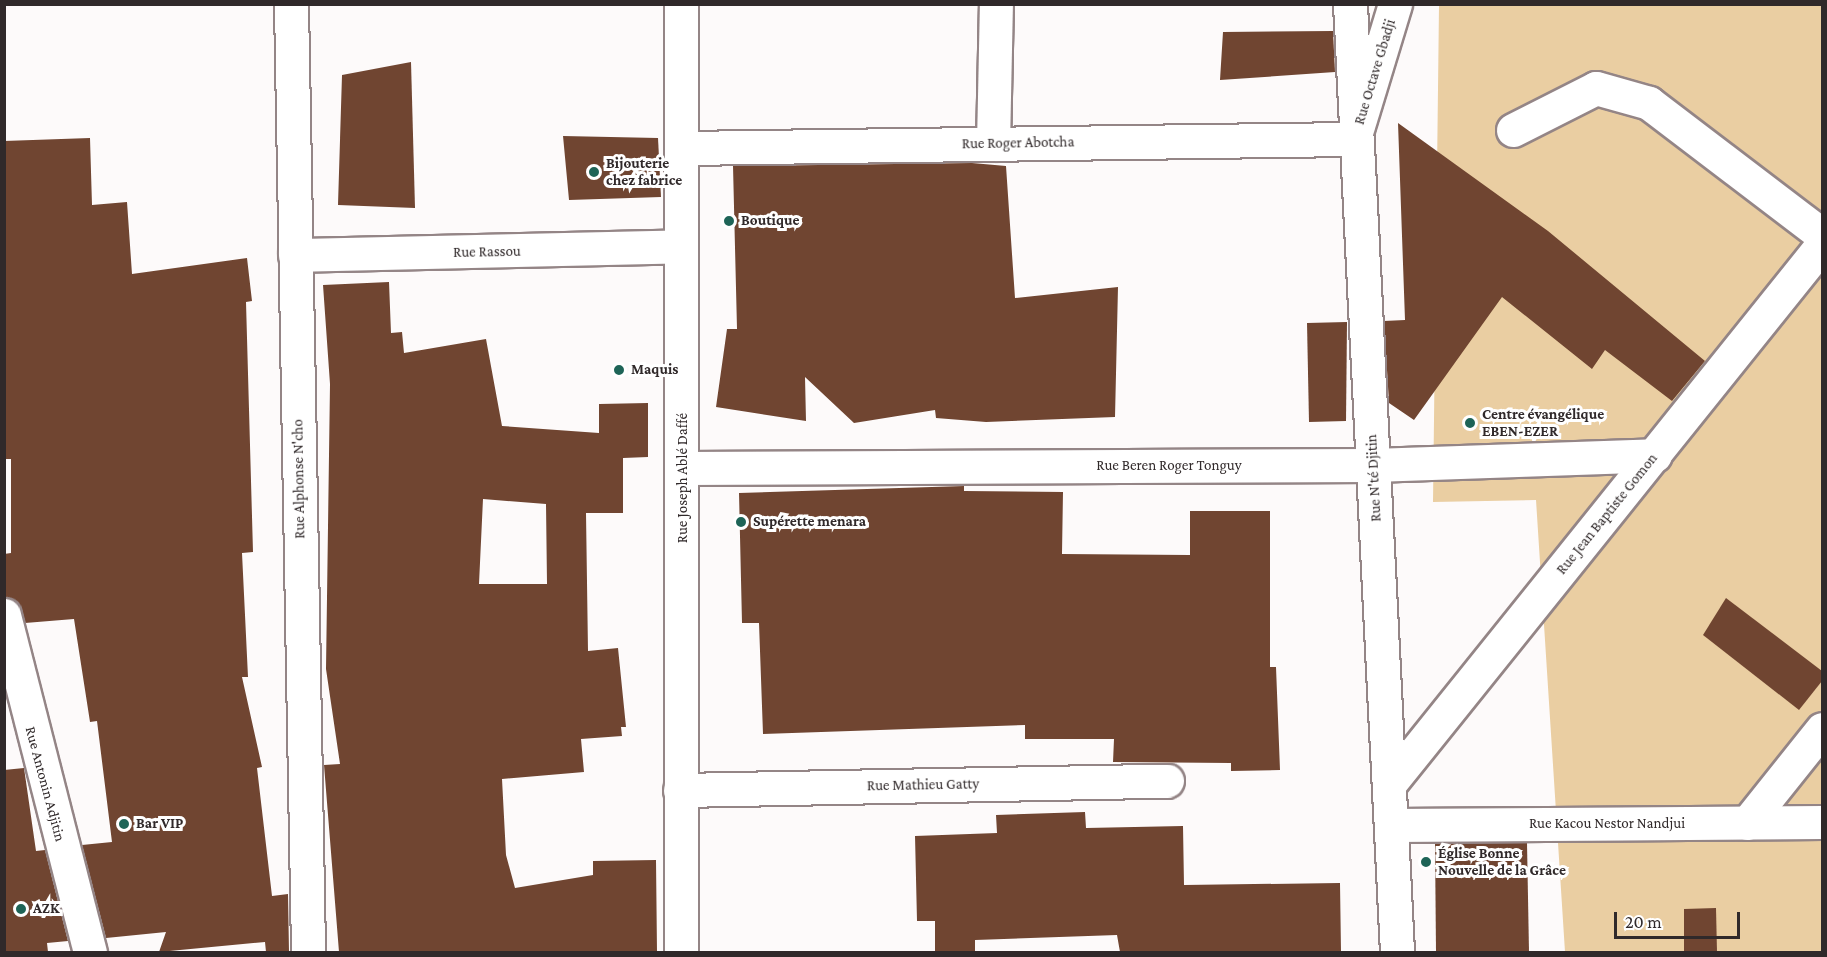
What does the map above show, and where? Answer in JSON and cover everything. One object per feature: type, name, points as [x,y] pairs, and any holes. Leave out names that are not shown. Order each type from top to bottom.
[{"type":"street","name":"Rue Alphonse N'cho","points":[[291,4],[308,952]]},
{"type":"street","name":"Rue Joseph Ablé Daffé","points":[[681,4],[680,246],[684,468],[680,790],[681,952]]},
{"type":"street","points":[[993,144],[996,4]]},
{"type":"street","name":"Rue N'té Djitin","points":[[1350,4],[1354,139],[1391,782],[1396,952]]},
{"type":"street","name":"Rue Octave Gbadji","points":[[1354,139],[1395,4]]},
{"type":"street","points":[[1513,130],[1596,88],[1649,103],[1822,235]]},
{"type":"street","name":"Rue Roger Abotcha","points":[[682,148],[1354,139]]},
{"type":"street","name":"Rue Jean Baptiste Gomon","points":[[1391,782],[1822,245]]},
{"type":"street","name":"Rue Rassou","points":[[295,255],[680,246]]},
{"type":"street","name":"Rue Beren Roger Tonguy","points":[[684,468],[1373,465],[1655,455]]},
{"type":"street","name":"Rue Antonin Adjitin","points":[[4,615],[90,952]]},
{"type":"street","points":[[1747,823],[1822,729]]},
{"type":"street","name":"Rue Mathieu Gatty","points":[[680,790],[1167,781]]},
{"type":"street","name":"Rue Kacou Nestor Nandjui","points":[[1392,825],[1822,822]]},
{"type":"shaded area","points":[[1439,5],[1822,5],[1822,952],[1565,952],[1536,500],[1433,502]]},
{"type":"building","points":[[1333,31],[1335,72],[1220,80],[1223,32]]},
{"type":"building","points":[[411,62],[415,208],[338,205],[342,75]]},
{"type":"building","points":[[1398,123],[1548,231],[1705,361],[1672,401],[1605,350],[1592,369],[1502,297],[1414,420],[1389,403],[1384,321],[1405,320]]},
{"type":"building","points":[[563,136],[658,138],[661,197],[569,200]]},
{"type":"building","points":[[90,138],[92,205],[127,202],[132,274],[247,258],[252,301],[246,302],[253,552],[242,553],[248,677],[242,677],[262,767],[257,768],[272,896],[288,894],[289,952],[266,952],[265,942],[159,952],[166,932],[106,938],[82,845],[112,842],[97,721],[90,722],[74,619],[25,623],[18,602],[4,597],[4,554],[11,553],[11,459],[4,459],[4,141]]},
{"type":"building","points":[[972,163],[1006,166],[1015,298],[1118,287],[1115,417],[986,422],[936,418],[935,410],[854,423],[805,377],[806,421],[716,407],[727,329],[737,329],[733,166]]},
{"type":"building","points":[[389,282],[391,333],[402,332],[404,353],[486,339],[502,426],[599,433],[599,404],[648,403],[648,457],[623,458],[623,513],[586,513],[588,651],[618,648],[626,727],[621,727],[622,736],[581,739],[584,772],[502,779],[506,855],[515,888],[593,875],[593,861],[656,860],[657,952],[339,952],[324,765],[340,764],[326,669],[330,384],[323,285]],"holes":[[[483,499],[546,504],[547,584],[479,584]]]},
{"type":"building","points":[[1347,322],[1346,421],[1309,422],[1307,323]]},
{"type":"building","points":[[964,486],[964,491],[1063,492],[1062,554],[1190,555],[1190,511],[1270,511],[1270,667],[1276,667],[1280,770],[1231,771],[1231,763],[1113,762],[1114,739],[1025,739],[1025,725],[763,734],[759,623],[742,623],[739,493]]},
{"type":"building","points":[[1726,598],[1822,671],[1822,681],[1799,710],[1703,635]]},
{"type":"building","points":[[24,768],[36,851],[45,850],[68,941],[47,943],[48,952],[4,952],[4,770]]},
{"type":"building","points":[[1085,812],[1086,828],[1183,826],[1184,885],[1340,883],[1341,952],[1120,952],[1117,935],[975,940],[975,952],[935,952],[935,921],[917,921],[915,836],[997,833],[996,815]]},
{"type":"building","points":[[1435,843],[1527,843],[1529,952],[1436,952]]},
{"type":"building","points":[[1716,908],[1717,952],[1684,952],[1684,909]]},
{"type":"place","name":"Bijouterie chez fabrice","points":[[594,172]]},
{"type":"place","name":"Boutique","points":[[729,221]]},
{"type":"place","name":"Maquis","points":[[619,370]]},
{"type":"place","name":"Centre évangélique EBEN-EZER","points":[[1470,423]]},
{"type":"place","name":"Supérette menara","points":[[741,522]]},
{"type":"place","name":"Bar VIP","points":[[124,824]]},
{"type":"place","name":"Église Bonne Nouvelle de la Grâce","points":[[1426,862]]},
{"type":"place","name":"AZK","points":[[21,909]]}]
